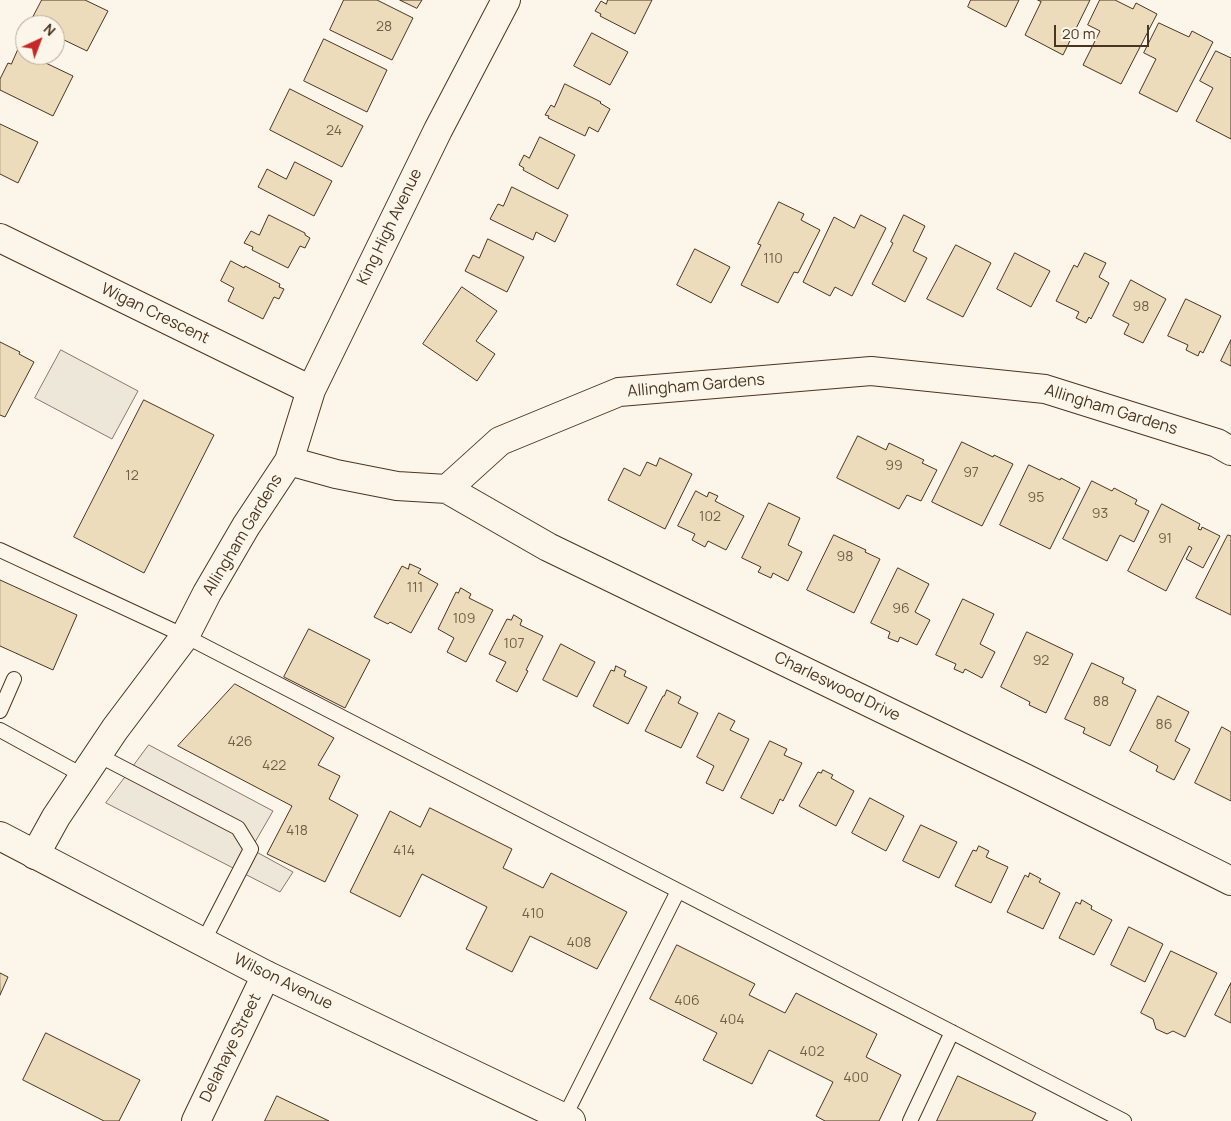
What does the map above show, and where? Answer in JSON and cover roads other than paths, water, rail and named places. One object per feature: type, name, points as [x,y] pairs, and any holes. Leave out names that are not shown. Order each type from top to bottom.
[{"type":"street","name":"King High Avenue","points":[[289,461],[311,390],[438,130],[506,0]]},
{"type":"street","name":"Wigan Crescent","points":[[0,238],[311,390]]},
{"type":"street","name":"Allingham Gardens","points":[[35,855],[56,817],[115,729],[185,636],[207,593],[246,526],[289,461],[336,474],[397,486],[447,489],[500,441],[620,392],[871,371],[1045,389],[1218,442],[1231,450]]},
{"type":"street","name":"Charleswood Drive","points":[[447,489],[548,548],[1016,774],[1231,881]]},
{"type":"street","name":"Wilson Avenue","points":[[0,836],[266,975],[568,1119]]},
{"type":"street","name":"Delahaye Street","points":[[196,1121],[266,975]]},
{"type":"lane","points":[[0,550],[185,636],[1124,1121]]},
{"type":"lane","points":[[0,711],[14,679]]},
{"type":"lane","points":[[0,730],[238,828],[251,849],[203,942]]},
{"type":"lane","points":[[568,1119],[678,891]]},
{"type":"lane","points":[[910,1121],[952,1032]]}]
